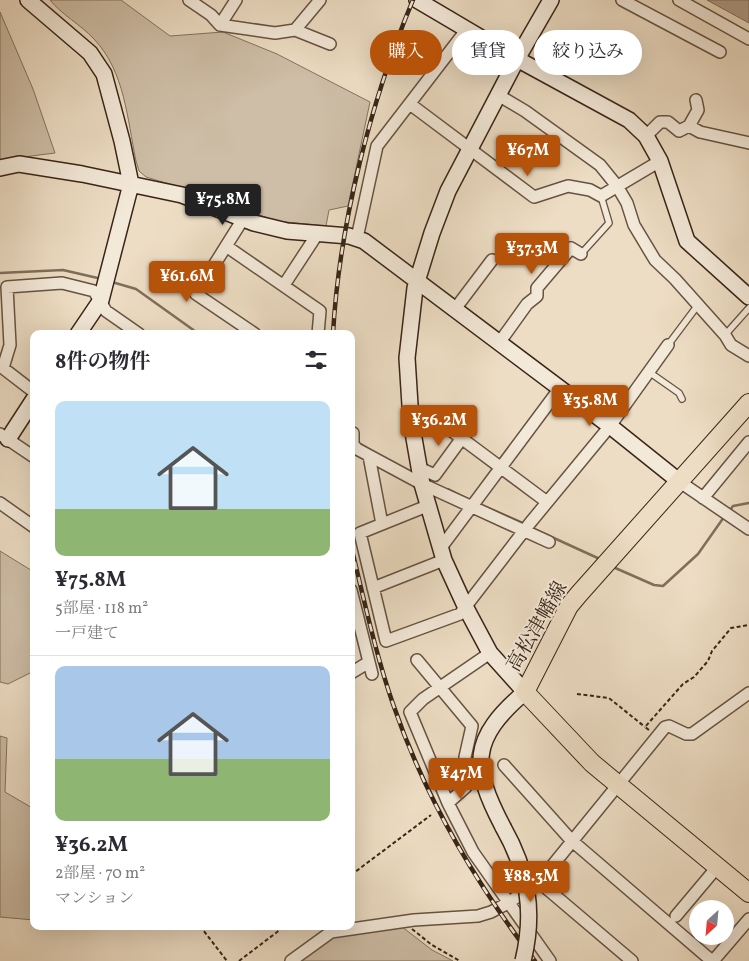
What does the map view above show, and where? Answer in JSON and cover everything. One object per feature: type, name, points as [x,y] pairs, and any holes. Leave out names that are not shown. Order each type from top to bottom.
[{"type":"main road","name":"高松津幡線","points":[[749,403],[680,482],[606,562],[569,606],[525,692],[592,763],[749,892]]},
{"type":"street","points":[[28,0],[90,53],[104,74],[122,140],[131,184],[100,300],[81,330]]},
{"type":"street","points":[[189,0],[211,15],[220,25],[275,33],[295,30],[330,44]]},
{"type":"street","points":[[220,25],[236,0]]},
{"type":"street","points":[[295,30],[320,0]]},
{"type":"street","points":[[524,47],[551,0]]},
{"type":"street","points":[[622,0],[720,52]]},
{"type":"street","points":[[680,0],[749,39]]},
{"type":"street","points":[[357,238],[376,146],[467,29],[421,1]]},
{"type":"street","points":[[524,63],[629,120],[646,136],[660,161],[686,241],[749,297]]},
{"type":"street","points":[[509,75],[445,200],[432,232],[417,279],[407,358],[411,421],[420,476],[426,506],[442,554],[466,608],[490,653],[525,692],[500,715],[492,726],[482,750],[480,764],[484,790],[519,858],[528,892],[530,927],[523,961]]},
{"type":"street","points":[[498,95],[525,111],[600,165],[617,186],[627,203],[634,225],[654,260],[725,335],[731,346],[748,353]]},
{"type":"street","points":[[646,136],[660,122],[668,122],[679,131],[689,126],[698,110],[696,100]]},
{"type":"street","points":[[410,104],[534,197],[568,186],[590,190],[601,196],[660,161]]},
{"type":"street","points":[[689,126],[700,132],[749,143]]},
{"type":"street","points":[[0,168],[19,164],[131,184],[182,196],[243,219],[287,231],[357,238],[364,241],[610,426],[680,482],[749,529]]},
{"type":"street","points":[[243,219],[196,294],[249,330]]},
{"type":"street","points":[[284,285],[318,233]]},
{"type":"street","points":[[226,246],[320,311],[318,330]]},
{"type":"street","points":[[499,343],[527,304],[537,296],[538,288],[571,248],[581,254]]},
{"type":"street","points":[[455,309],[492,260]]},
{"type":"street","points":[[30,389],[1,368],[10,345],[7,287],[62,283],[94,291],[106,311],[132,330]]},
{"type":"street","points":[[426,506],[360,533],[386,641],[460,614],[466,608],[526,527],[610,426],[668,346]]},
{"type":"street","points":[[373,588],[442,554],[474,504],[560,388]]},
{"type":"street","points":[[30,404],[4,436],[30,455]]},
{"type":"street","points":[[445,426],[547,502]]},
{"type":"street","points":[[420,476],[435,474],[462,438]]},
{"type":"street","points":[[703,498],[749,442]]},
{"type":"street","points":[[355,443],[357,449],[370,456],[420,476],[474,504],[526,527],[549,542]]},
{"type":"street","points":[[370,456],[382,524]]},
{"type":"street","points":[[0,503],[30,524]]},
{"type":"street","points":[[355,606],[372,674]]},
{"type":"street","points":[[490,653],[439,688],[410,712],[448,803],[473,852],[550,961]]},
{"type":"street","points":[[417,660],[472,726],[465,757],[466,787],[448,803]]},
{"type":"street","points":[[355,671],[369,662]]},
{"type":"street","points":[[355,929],[408,921],[478,916],[508,903],[539,882],[656,737],[669,726],[686,734],[698,732],[736,701],[749,693]]},
{"type":"street","points":[[504,765],[571,840],[712,961],[749,919]]},
{"type":"street","points":[[676,916],[718,866]]},
{"type":"street","points":[[539,882],[632,961]]},
{"type":"street","points":[[291,961],[331,932],[345,930]]},
{"type":"lane","points":[[581,254],[609,223],[601,196]]},
{"type":"lane","points":[[668,346],[698,305]]},
{"type":"lane","points":[[725,335],[749,308]]},
{"type":"lane","points":[[649,372],[679,394],[682,399]]},
{"type":"path","points":[[645,727],[683,684],[694,677],[708,661],[712,651],[731,628],[749,625]]},
{"type":"path","points":[[577,694],[609,698],[656,737]]},
{"type":"path","points":[[355,873],[431,815]]},
{"type":"path","points":[[408,921],[408,925],[423,939],[460,961]]},
{"type":"path","points":[[203,930],[227,961]]},
{"type":"path","points":[[239,961],[280,930]]},
{"type":"shaded area","points":[[50,0],[121,0],[170,36],[223,32],[277,54],[370,102],[348,206],[329,210],[326,226],[276,221],[208,196],[146,177],[139,171],[123,96],[112,66],[94,39]]},
{"type":"shaded area","points":[[707,0],[749,0],[749,23]]},
{"type":"shaded area","points":[[0,12],[33,89],[55,153],[0,160]]},
{"type":"shaded area","points":[[0,551],[30,570],[30,673],[8,684],[0,682]]},
{"type":"shaded area","points":[[0,736],[7,738],[5,792],[30,807],[30,920],[0,917]]},
{"type":"shaded area","points":[[401,926],[432,950],[453,961],[300,961],[329,937]]},
{"type":"waterway","points":[[0,273],[63,270],[102,279]]},
{"type":"waterway","points":[[112,282],[136,289],[193,330]]},
{"type":"waterway","points":[[357,442],[367,448]]},
{"type":"waterway","points":[[448,489],[472,501]]},
{"type":"waterway","points":[[477,503],[525,524]]},
{"type":"waterway","points":[[730,510],[733,506],[749,503]]},
{"type":"waterway","points":[[613,567],[654,585],[663,586],[698,554],[724,517]]},
{"type":"waterway","points":[[532,528],[602,560]]},
{"type":"railway","points":[[333,330],[342,250],[360,164],[384,79],[413,0]]},
{"type":"railway","points":[[355,563],[370,625],[393,704],[420,773],[472,870],[535,961]]}]
